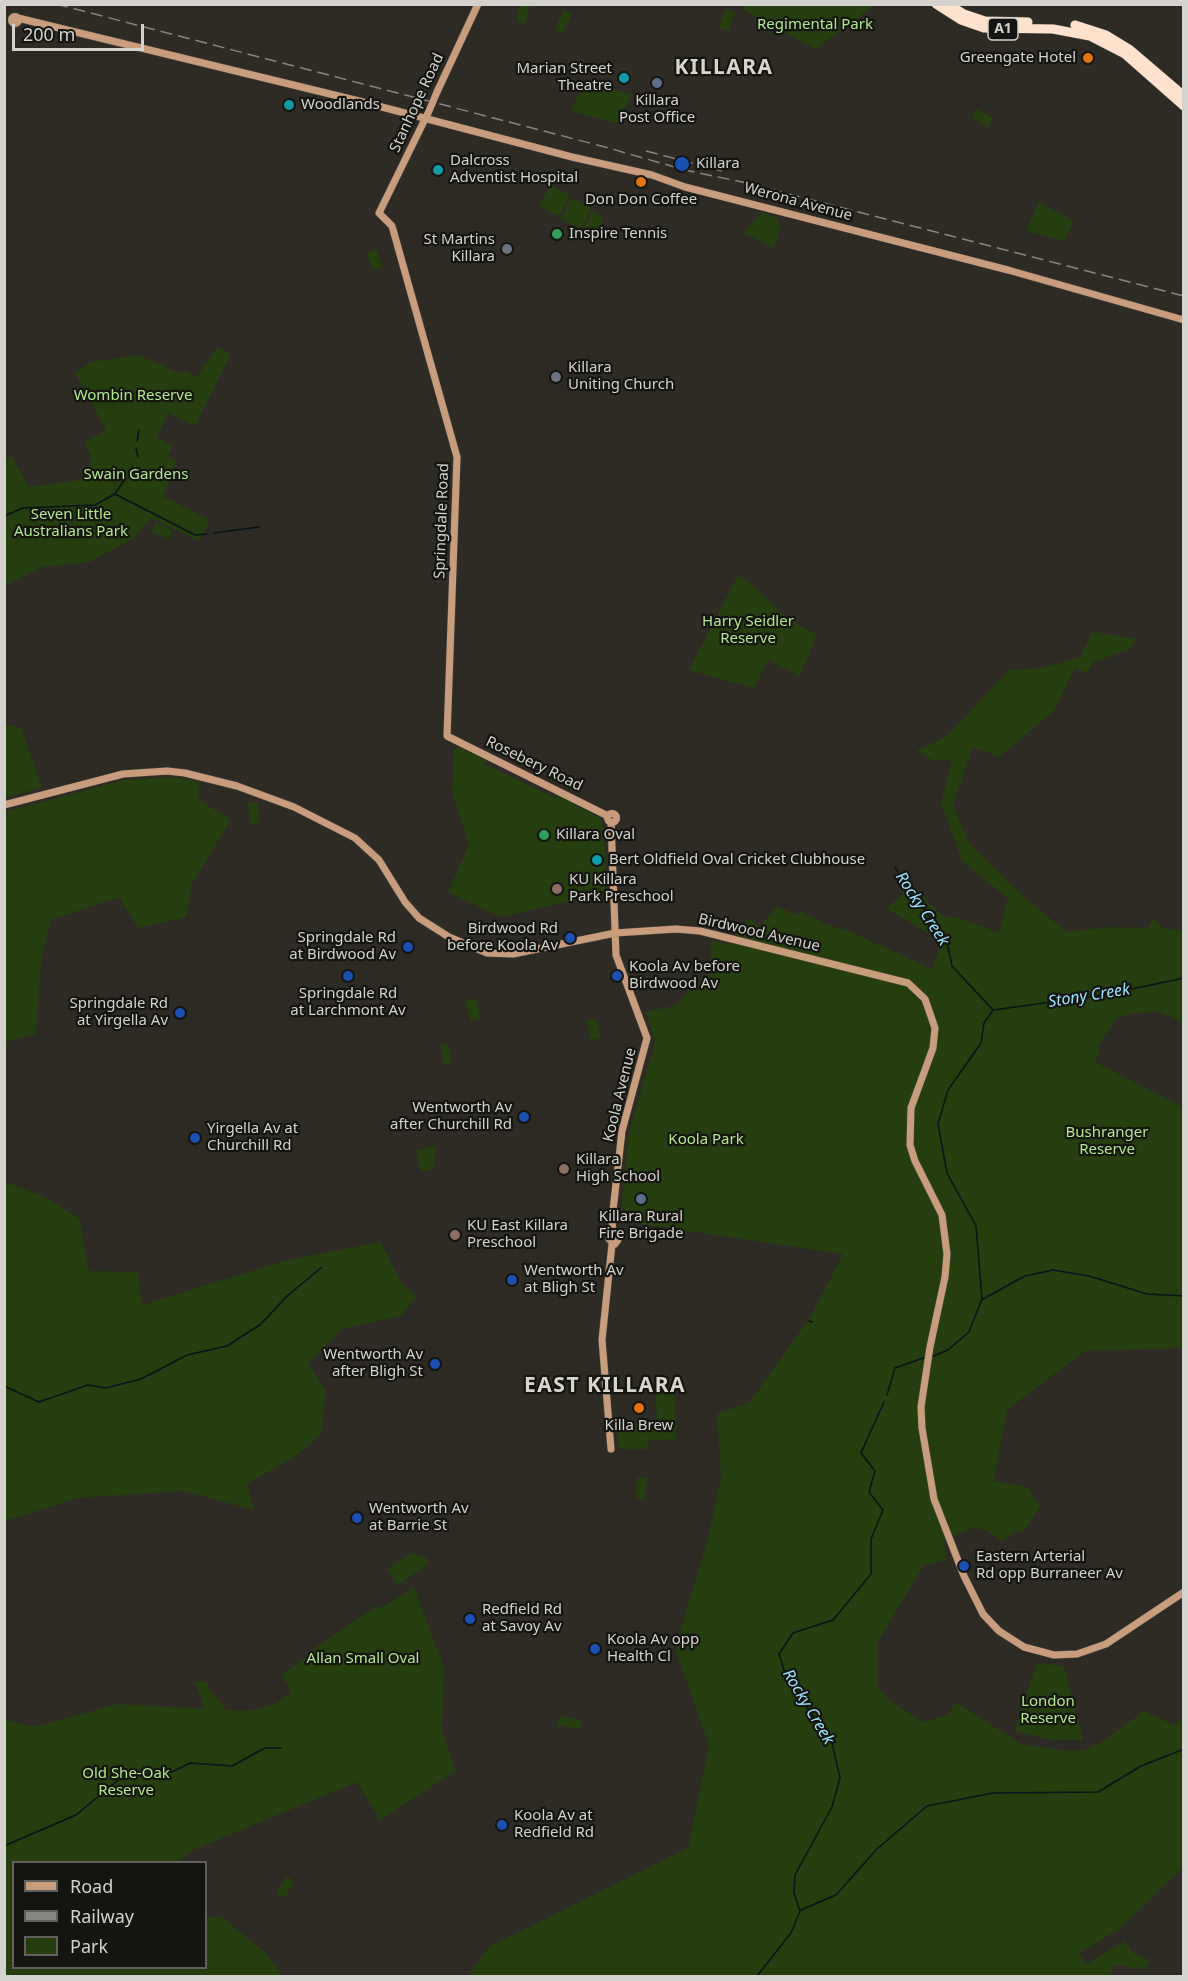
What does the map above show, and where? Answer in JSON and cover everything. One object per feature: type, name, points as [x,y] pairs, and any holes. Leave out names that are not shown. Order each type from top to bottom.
[{"type":"highway","name":"A1","points":[[936,4],[961,20],[984,28],[1053,29],[1090,36],[1125,54],[1184,106]]},
{"type":"highway","name":"A1","points":[[948,4],[964,14],[985,21],[1070,25],[1092,30],[1129,48],[1184,96]]},
{"type":"main road","name":"Stanhope Road","points":[[379,213],[478,4]]},
{"type":"main road","name":"Werona Avenue","points":[[12,18],[427,114],[572,157],[652,175],[685,187],[1008,270],[1184,320]]},
{"type":"main road","name":"Springdale Road","points":[[379,213],[392,226],[457,457],[447,736]]},
{"type":"main road","name":"Rosebery Road","points":[[447,736],[609,819]]},
{"type":"main road","name":"Birdwood Avenue","points":[[4,805],[96,780],[150,772],[185,773],[237,786],[294,807],[355,838],[373,853],[405,902],[427,924],[471,947],[497,954],[528,952],[615,933],[676,929],[700,931],[842,966],[899,976],[915,984],[928,997],[938,1017],[939,1038],[932,1060],[916,1088],[909,1125],[911,1152],[938,1205],[947,1244],[945,1277],[929,1351],[921,1407],[922,1428],[934,1499],[953,1551],[977,1605],[999,1631],[1032,1650],[1054,1654],[1077,1654],[1113,1641],[1184,1592]]},
{"type":"main road","name":"Koola Avenue","points":[[609,819],[618,961],[647,1038],[622,1131],[612,1219],[602,1340],[611,1449]]},
{"type":"green space","name":"Regimental Park","points":[[745,4],[875,5],[815,49],[742,9]]},
{"type":"green space","points":[[520,5],[530,5],[525,24],[516,21]]},
{"type":"green space","points":[[725,9],[735,12],[729,31],[719,28]]},
{"type":"green space","points":[[564,10],[572,14],[562,34],[554,30]]},
{"type":"green space","points":[[585,81],[632,95],[617,123],[570,111]]},
{"type":"green space","points":[[977,109],[993,118],[988,127],[972,118]]},
{"type":"green space","points":[[550,185],[570,195],[559,216],[539,206]]},
{"type":"green space","points":[[571,198],[591,208],[581,229],[561,219]]},
{"type":"green space","points":[[1039,202],[1074,221],[1064,241],[1026,231]]},
{"type":"green space","points":[[592,211],[604,217],[594,238],[582,232]]},
{"type":"green space","points":[[762,212],[776,217],[781,226],[774,248],[743,233]]},
{"type":"green space","points":[[376,249],[383,267],[373,270],[366,253]]},
{"type":"green space","points":[[217,347],[231,354],[195,426],[169,413],[156,437],[173,446],[168,456],[177,461],[171,472],[174,474],[163,496],[210,520],[199,541],[151,518],[134,538],[90,562],[42,567],[5,586],[5,459],[11,456],[29,487],[80,480],[92,458],[84,443],[106,430],[75,373],[91,362],[139,355],[181,374],[184,371],[197,377]]},
{"type":"green space","points":[[155,523],[173,530],[169,539],[151,532]]},
{"type":"green space","name":"Harry Seidler Reserve","points":[[738,575],[753,585],[786,618],[817,635],[800,676],[768,660],[754,688],[689,670]]},
{"type":"green space","points":[[1092,633],[1136,639],[1130,649],[1092,663],[1087,673],[1075,668],[1054,711],[999,757],[973,747],[953,805],[969,843],[1025,898],[1067,932],[1109,927],[1148,928],[1153,919],[1163,928],[1183,931],[1183,1022],[1158,1012],[1136,1013],[1116,1018],[1097,1048],[1100,1050],[1095,1062],[1183,1107],[1183,1348],[1085,1351],[1007,1410],[994,1481],[1028,1487],[1034,1500],[1041,1505],[1023,1533],[1015,1531],[1002,1541],[986,1530],[973,1528],[944,1540],[946,1560],[924,1565],[878,1641],[878,1687],[889,1700],[923,1722],[947,1715],[956,1702],[1021,1744],[1067,1751],[1084,1750],[1100,1743],[1144,1711],[1174,1725],[1183,1718],[1183,1867],[1118,1930],[1079,1953],[1086,1964],[1125,1941],[1133,1953],[1150,1960],[1144,1970],[1119,1965],[1113,1967],[1110,1976],[468,1976],[489,1947],[688,1848],[709,1745],[675,1649],[709,1534],[721,1476],[717,1414],[750,1402],[811,1316],[843,1254],[620,1221],[629,1132],[655,1043],[646,1012],[677,1005],[690,989],[708,976],[711,940],[727,944],[749,918],[759,927],[777,906],[796,915],[800,911],[828,925],[847,930],[932,969],[943,941],[886,909],[903,894],[901,871],[942,916],[959,918],[999,933],[1008,898],[962,861],[941,803],[952,759],[934,761],[916,751],[947,736],[1009,670],[1042,668],[1080,657]]},
{"type":"green space","points":[[5,724],[21,728],[42,787],[5,798]]},
{"type":"green space","points":[[459,747],[486,760],[484,764],[555,798],[557,795],[600,818],[604,829],[606,893],[500,917],[448,892],[469,845],[452,792],[454,750]]},
{"type":"green space","points":[[176,777],[200,782],[198,799],[231,820],[192,884],[186,917],[138,928],[119,897],[51,920],[41,961],[36,1034],[8,1041],[5,1050],[5,812],[123,780]]},
{"type":"green space","points":[[258,802],[260,823],[250,824],[248,803]]},
{"type":"green space","points":[[476,998],[481,1018],[471,1021],[465,1001]]},
{"type":"green space","points":[[596,1018],[601,1038],[591,1040],[586,1020]]},
{"type":"green space","points":[[448,1043],[452,1063],[444,1065],[440,1045]]},
{"type":"green space","points":[[437,1145],[433,1169],[421,1172],[416,1151]]},
{"type":"green space","points":[[5,1182],[43,1196],[79,1218],[89,1271],[138,1272],[142,1305],[284,1261],[380,1242],[401,1282],[416,1297],[401,1316],[342,1329],[308,1363],[326,1391],[321,1434],[296,1456],[247,1484],[254,1510],[182,1491],[78,1498],[5,1521]]},
{"type":"green space","points":[[655,1387],[674,1387],[677,1439],[648,1441],[648,1449],[619,1449],[616,1427],[657,1420]]},
{"type":"green space","points":[[637,1477],[647,1478],[645,1499],[635,1498]]},
{"type":"green space","points":[[411,1553],[427,1558],[428,1564],[398,1585],[387,1569]]},
{"type":"green space","name":"Old She-Oak Reserve","points":[[414,1587],[444,1667],[442,1731],[456,1771],[380,1820],[357,1782],[193,1850],[178,1861],[12,1861],[12,1969],[207,1969],[207,1918],[220,1916],[266,1953],[282,1976],[5,1976],[5,1719],[27,1726],[39,1726],[117,1704],[205,1709],[195,1682],[208,1682],[208,1688],[227,1710],[248,1711],[277,1703],[292,1692],[281,1675],[314,1652],[313,1649],[378,1605],[381,1608]]},
{"type":"green space","name":"London Reserve","points":[[1037,1663],[1064,1666],[1083,1740],[1051,1740],[1017,1732],[1015,1728]]},
{"type":"green space","points":[[559,1716],[582,1720],[580,1730],[557,1725]]},
{"type":"green space","points":[[287,1876],[295,1882],[284,1898],[276,1893]]},
{"type":"waterway","points":[[137,441],[139,430]]},
{"type":"waterway","points":[[136,448],[138,457]]},
{"type":"waterway","points":[[4,516],[23,508],[95,505],[115,494],[125,479]]},
{"type":"waterway","points":[[115,494],[195,535],[207,534]]},
{"type":"waterway","points":[[214,533],[259,527]]},
{"type":"waterway","name":"Rocky Creek","points":[[895,867],[909,893],[922,906],[947,942],[952,966],[993,1010],[984,1023],[981,1043],[948,1090],[938,1124],[947,1173],[976,1226],[982,1299],[969,1332],[948,1350],[931,1357]]},
{"type":"waterway","name":"Stony Creek","points":[[993,1010],[1103,995],[1184,978]]},
{"type":"waterway","points":[[4,1386],[39,1402],[88,1385],[106,1388],[141,1379],[187,1355],[227,1346],[261,1324],[287,1296],[322,1267]]},
{"type":"waterway","points":[[983,1299],[1025,1276],[1053,1270],[1089,1276],[1147,1294],[1184,1296]]},
{"type":"waterway","name":"Rocky Creek","points":[[887,1395],[895,1368],[926,1357]]},
{"type":"waterway","name":"Rocky Creek","points":[[757,1976],[791,1933],[800,1911],[794,1893],[795,1875],[832,1807],[840,1778],[832,1743],[787,1679],[779,1654],[793,1633],[833,1620],[871,1574],[871,1539],[883,1510],[869,1492],[875,1471],[861,1453],[884,1402]]},
{"type":"waterway","points":[[4,1846],[76,1815],[123,1776],[172,1772],[190,1763],[232,1766],[265,1748],[281,1748]]},
{"type":"waterway","points":[[801,1910],[836,1895],[877,1849],[927,1806],[993,1793],[1098,1792],[1141,1766],[1184,1749]]},
{"type":"railway","points":[[56,4],[605,147],[685,170],[742,182],[1184,296]]},
{"type":"railway","points":[[646,151],[722,171]]},
{"type":"place","name":"Greengate Hotel","points":[[1088,58]]},
{"type":"place","name":"Marian Street Theatre","points":[[624,78]]},
{"type":"place","name":"Killara Post Office","points":[[657,83]]},
{"type":"place","name":"Woodlands","points":[[289,105]]},
{"type":"place","name":"Killara","points":[[682,164]]},
{"type":"place","name":"Dalcross Adventist Hospital","points":[[438,170]]},
{"type":"place","name":"Don Don Coffee","points":[[641,182]]},
{"type":"place","name":"Inspire Tennis","points":[[557,234]]},
{"type":"place","name":"St Martins Killara","points":[[507,249]]},
{"type":"place","name":"Killara Uniting Church","points":[[556,377]]},
{"type":"place","name":"Killara Oval","points":[[544,835]]},
{"type":"place","name":"Bert Oldfield Oval Cricket Clubhouse","points":[[597,860]]},
{"type":"place","name":"KU Killara Park Preschool","points":[[557,889]]},
{"type":"place","name":"Birdwood Rd before Koola Av","points":[[570,938]]},
{"type":"place","name":"Springdale Rd at Birdwood Av","points":[[408,947]]},
{"type":"place","name":"Springdale Rd at Larchmont Av","points":[[348,976]]},
{"type":"place","name":"Koola Av before Birdwood Av","points":[[617,976]]},
{"type":"place","name":"Springdale Rd at Yirgella Av","points":[[180,1013]]},
{"type":"place","name":"Wentworth Av after Churchill Rd","points":[[524,1117]]},
{"type":"place","name":"Yirgella Av at Churchill Rd","points":[[195,1138]]},
{"type":"place","name":"Killara High School","points":[[564,1169]]},
{"type":"place","name":"Killara Rural Fire Brigade","points":[[641,1199]]},
{"type":"place","name":"KU East Killara Preschool","points":[[455,1235]]},
{"type":"place","name":"Wentworth Av at Bligh St","points":[[512,1280]]},
{"type":"place","name":"Wentworth Av after Bligh St","points":[[435,1364]]},
{"type":"place","name":"Killa Brew","points":[[639,1408]]},
{"type":"place","name":"Wentworth Av at Barrie St","points":[[357,1518]]},
{"type":"place","name":"Eastern Arterial Rd opp Burraneer Av","points":[[964,1566]]},
{"type":"place","name":"Redfield Rd at Savoy Av","points":[[470,1619]]},
{"type":"place","name":"Koola Av opp Health Cl","points":[[595,1649]]},
{"type":"place","name":"Koola Av at Redfield Rd","points":[[502,1825]]},
{"type":"district","name":"KILLARA","points":[[724,68]]},
{"type":"district","name":"EAST KILLARA","points":[[605,1386]]},
{"type":"park label","name":"Wombin Reserve","points":[[133,396]]},
{"type":"park label","name":"Swain Gardens","points":[[136,475]]},
{"type":"park label","name":"Seven Little Australians Park","points":[[71,524]]},
{"type":"park label","name":"Koola Park","points":[[706,1140]]},
{"type":"park label","name":"Bushranger Reserve","points":[[1107,1142]]},
{"type":"park label","name":"Allan Small Oval","points":[[363,1659]]}]
